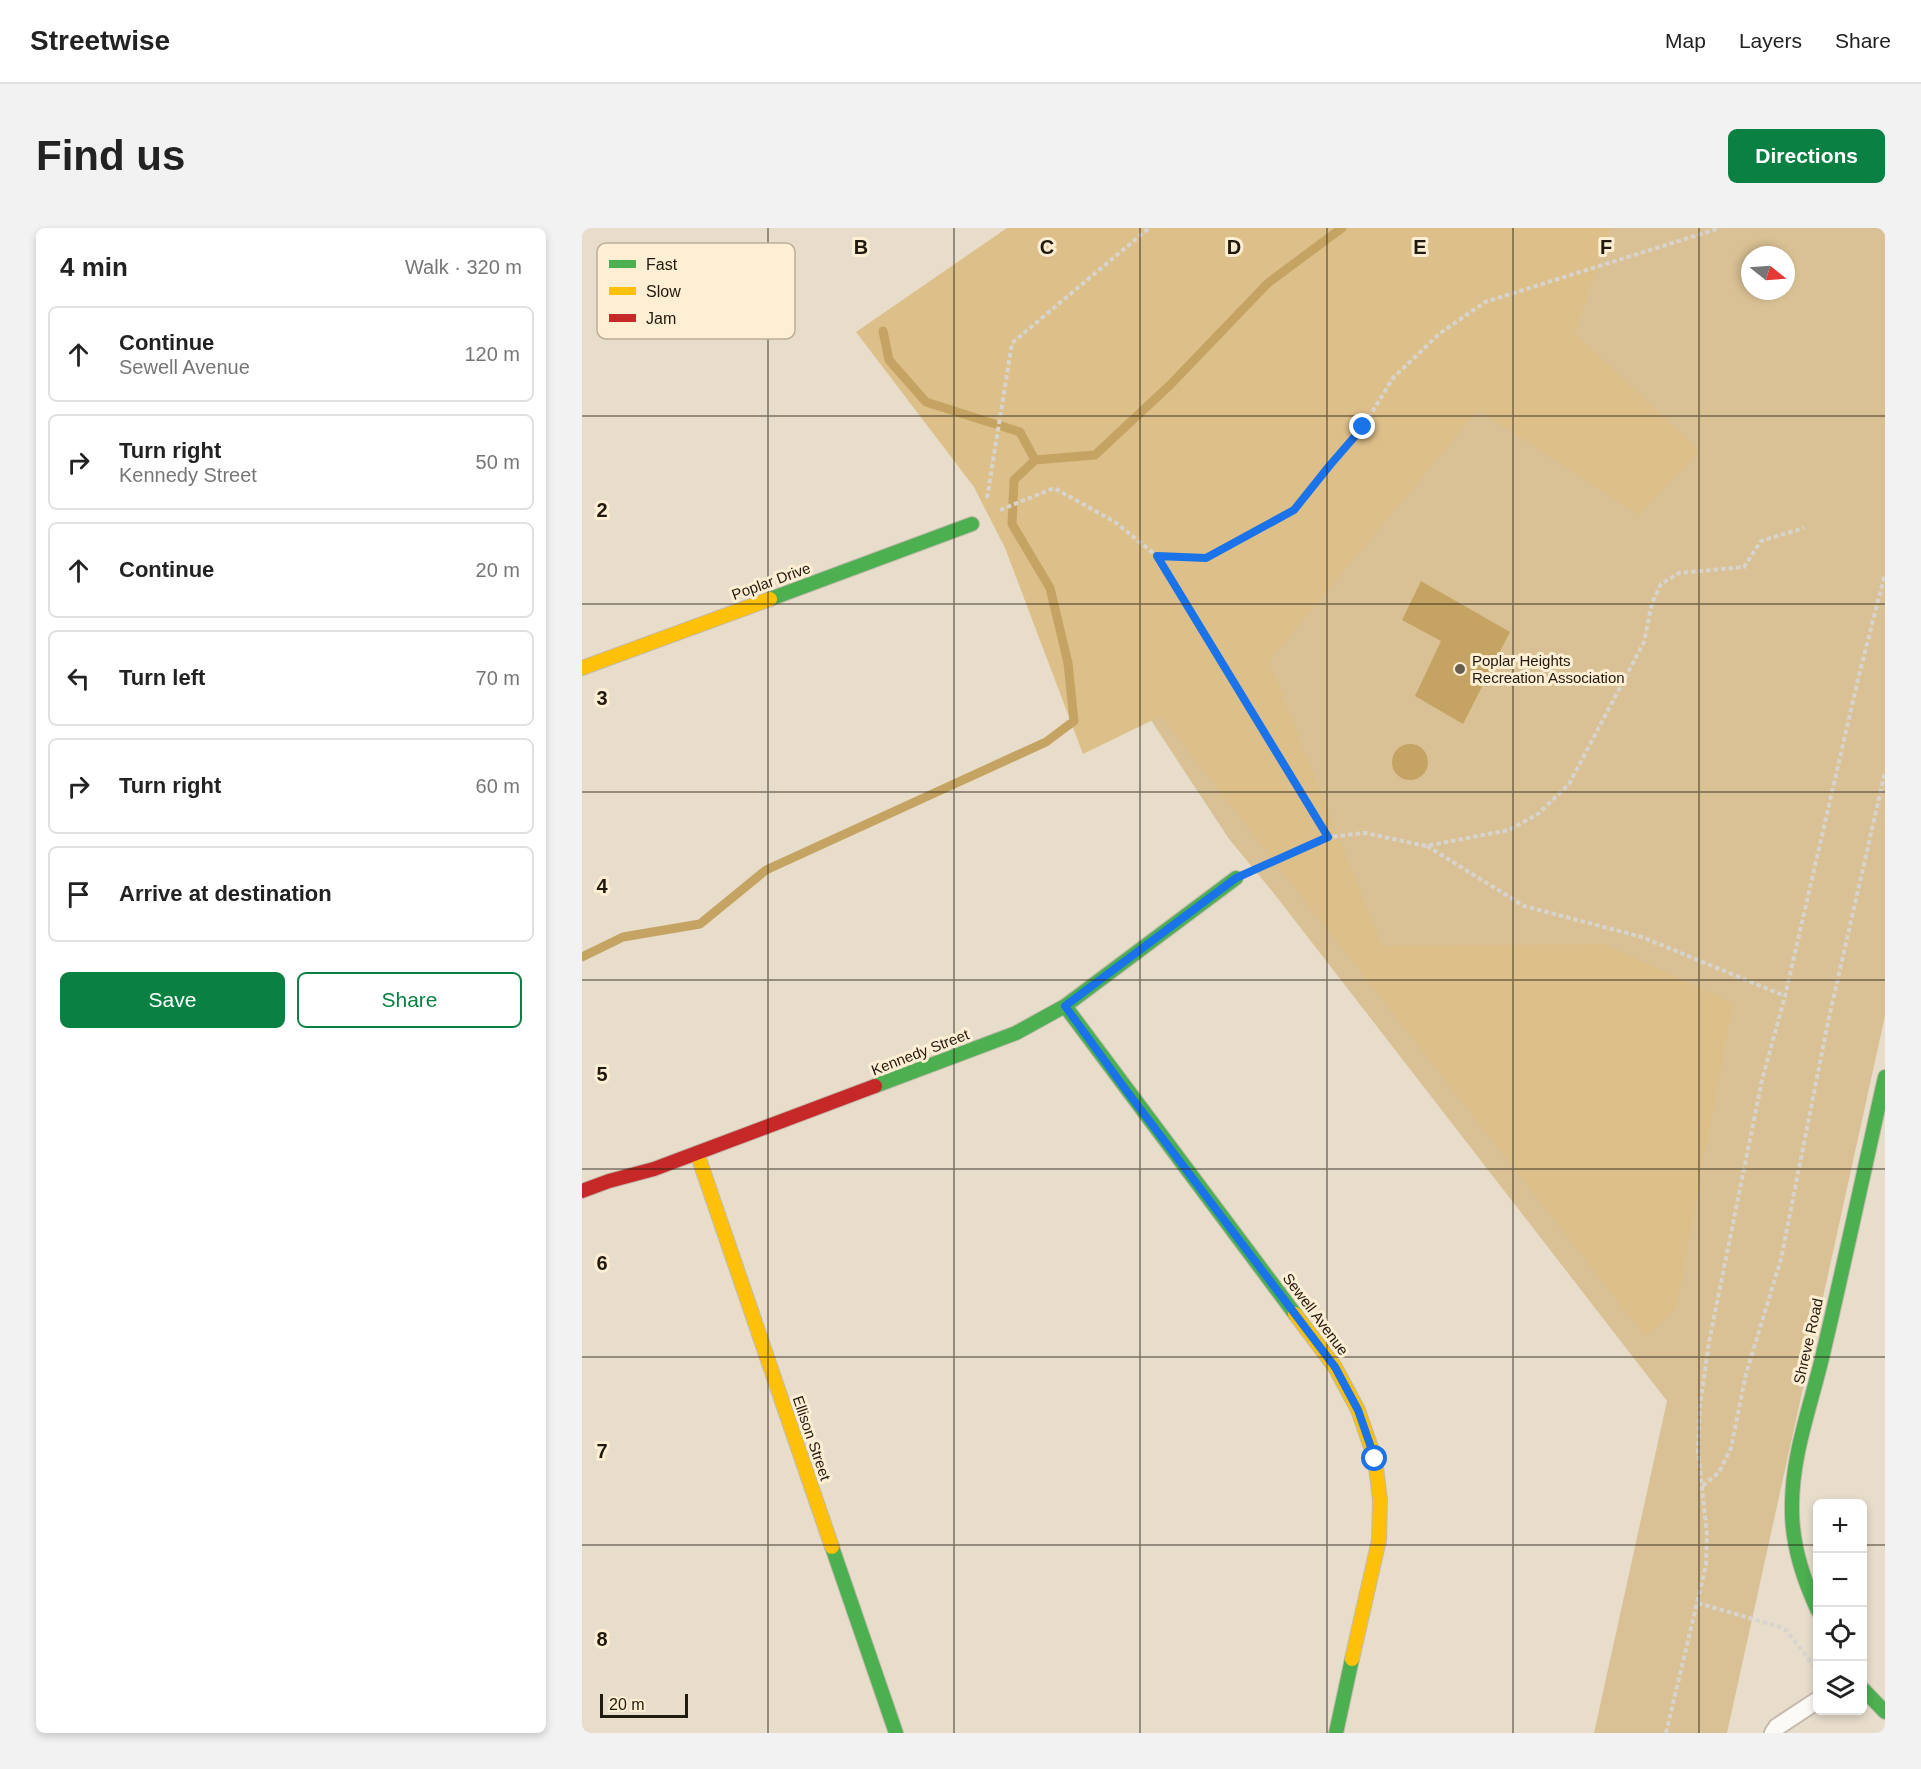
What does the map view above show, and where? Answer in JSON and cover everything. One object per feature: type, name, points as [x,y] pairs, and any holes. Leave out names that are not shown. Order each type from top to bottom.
[{"type":"street","name":"Poplar Drive","points":[[582,668],[972,525]]},
{"type":"street","name":"Kennedy Street","points":[[582,1191],[654,1169],[1016,1033],[1065,1006],[1236,878]]},
{"type":"street","name":"Sewell Avenue","points":[[1065,1006],[1335,1367],[1358,1410],[1375,1459],[1380,1500],[1378,1539],[1336,1733]]},
{"type":"street","name":"Shreve Road","points":[[1816,1607],[1801,1569],[1793,1533],[1792,1497],[1800,1436],[1816,1380],[1885,1077]]},
{"type":"street","name":"Ellison Street","points":[[697,1153],[896,1733]]},
{"type":"street","points":[[1867,1692],[1885,1712]]},
{"type":"lane","points":[[1773,1733],[1777,1727],[1813,1703]]},
{"type":"path","points":[[986,507],[1012,343],[1149,228]]},
{"type":"path","points":[[1157,556],[1206,558],[1294,510],[1363,427],[1393,378],[1439,334],[1485,302],[1720,228]]},
{"type":"path","points":[[996,512],[1054,488],[1114,522],[1157,556],[1328,837]]},
{"type":"path","points":[[1426,846],[1509,830],[1538,814],[1569,784],[1644,642],[1652,603],[1661,584],[1679,573],[1744,567],[1761,541],[1804,528]]},
{"type":"path","points":[[1666,1733],[1708,1553],[1698,1450],[1700,1405],[1709,1342],[1762,1080],[1785,996],[1859,675],[1885,574]]},
{"type":"path","points":[[1703,1486],[1719,1472],[1731,1448],[1746,1374],[1781,1259],[1828,1022],[1885,772]]},
{"type":"path","points":[[1236,878],[1328,837],[1365,833],[1426,846],[1524,906],[1642,937],[1785,996]]},
{"type":"path","points":[[1698,1603],[1787,1630],[1813,1664]]},
{"type":"shaded area","points":[[1007,228],[1611,228],[1575,333],[1699,451],[1639,515],[1478,410],[1269,661],[1382,946],[1604,944],[1733,1003],[1676,1309],[1645,1336],[1161,716],[1083,754],[1005,548],[974,487],[856,332]]},
{"type":"shaded area","name":"Poplar Heights Recreation Association","points":[[1056,228],[1885,228],[1885,1016],[1727,1733],[1594,1733],[1667,1401],[1272,891],[1229,839],[1156,728],[914,341]]},
{"type":"shaded area","name":"Poplar Heights Recreation Association","points":[[1421,581],[1510,632],[1463,724],[1415,696],[1441,641],[1402,620]]},
{"type":"shaded area","points":[[1410,744],[1423,749],[1428,762],[1423,775],[1410,780],[1397,775],[1392,762],[1397,749]]},
{"type":"waterway","points":[[582,957],[623,937],[700,924],[766,870],[1046,742],[1074,721],[1068,663],[1050,588],[1012,524],[1014,480],[1035,460],[1095,455],[1170,385],[1268,283],[1342,228]]},
{"type":"waterway","points":[[883,331],[889,360],[926,402],[1020,432],[1035,460]]},
{"type":"traffic: fast","points":[[770,599],[972,524]]},
{"type":"traffic: fast","points":[[875,1086],[1016,1033],[1065,1006],[1236,878]]},
{"type":"traffic: fast","points":[[1065,1006],[1295,1314]]},
{"type":"traffic: fast","points":[[1816,1607],[1796,1549],[1792,1510],[1795,1471],[1885,1077]]},
{"type":"traffic: fast","points":[[832,1547],[896,1733]]},
{"type":"traffic: fast","points":[[1336,1733],[1352,1659]]},
{"type":"traffic: fast","points":[[1867,1693],[1885,1712]]},
{"type":"traffic: slow","points":[[582,668],[770,599]]},
{"type":"traffic: slow","points":[[697,1153],[832,1547]]},
{"type":"traffic: slow","points":[[1295,1314],[1335,1367],[1358,1410],[1375,1459],[1380,1500],[1379,1540],[1352,1659]]},
{"type":"traffic: jam","points":[[582,1191],[654,1169],[875,1086]]},
{"type":"place","name":"Poplar Heights Recreation Association","points":[[1460,669]]},
{"type":"route","points":[[1363,427],[1294,510],[1206,558],[1157,556],[1328,837],[1236,878],[1065,1006],[1335,1367],[1358,1410],[1375,1459]]}]
